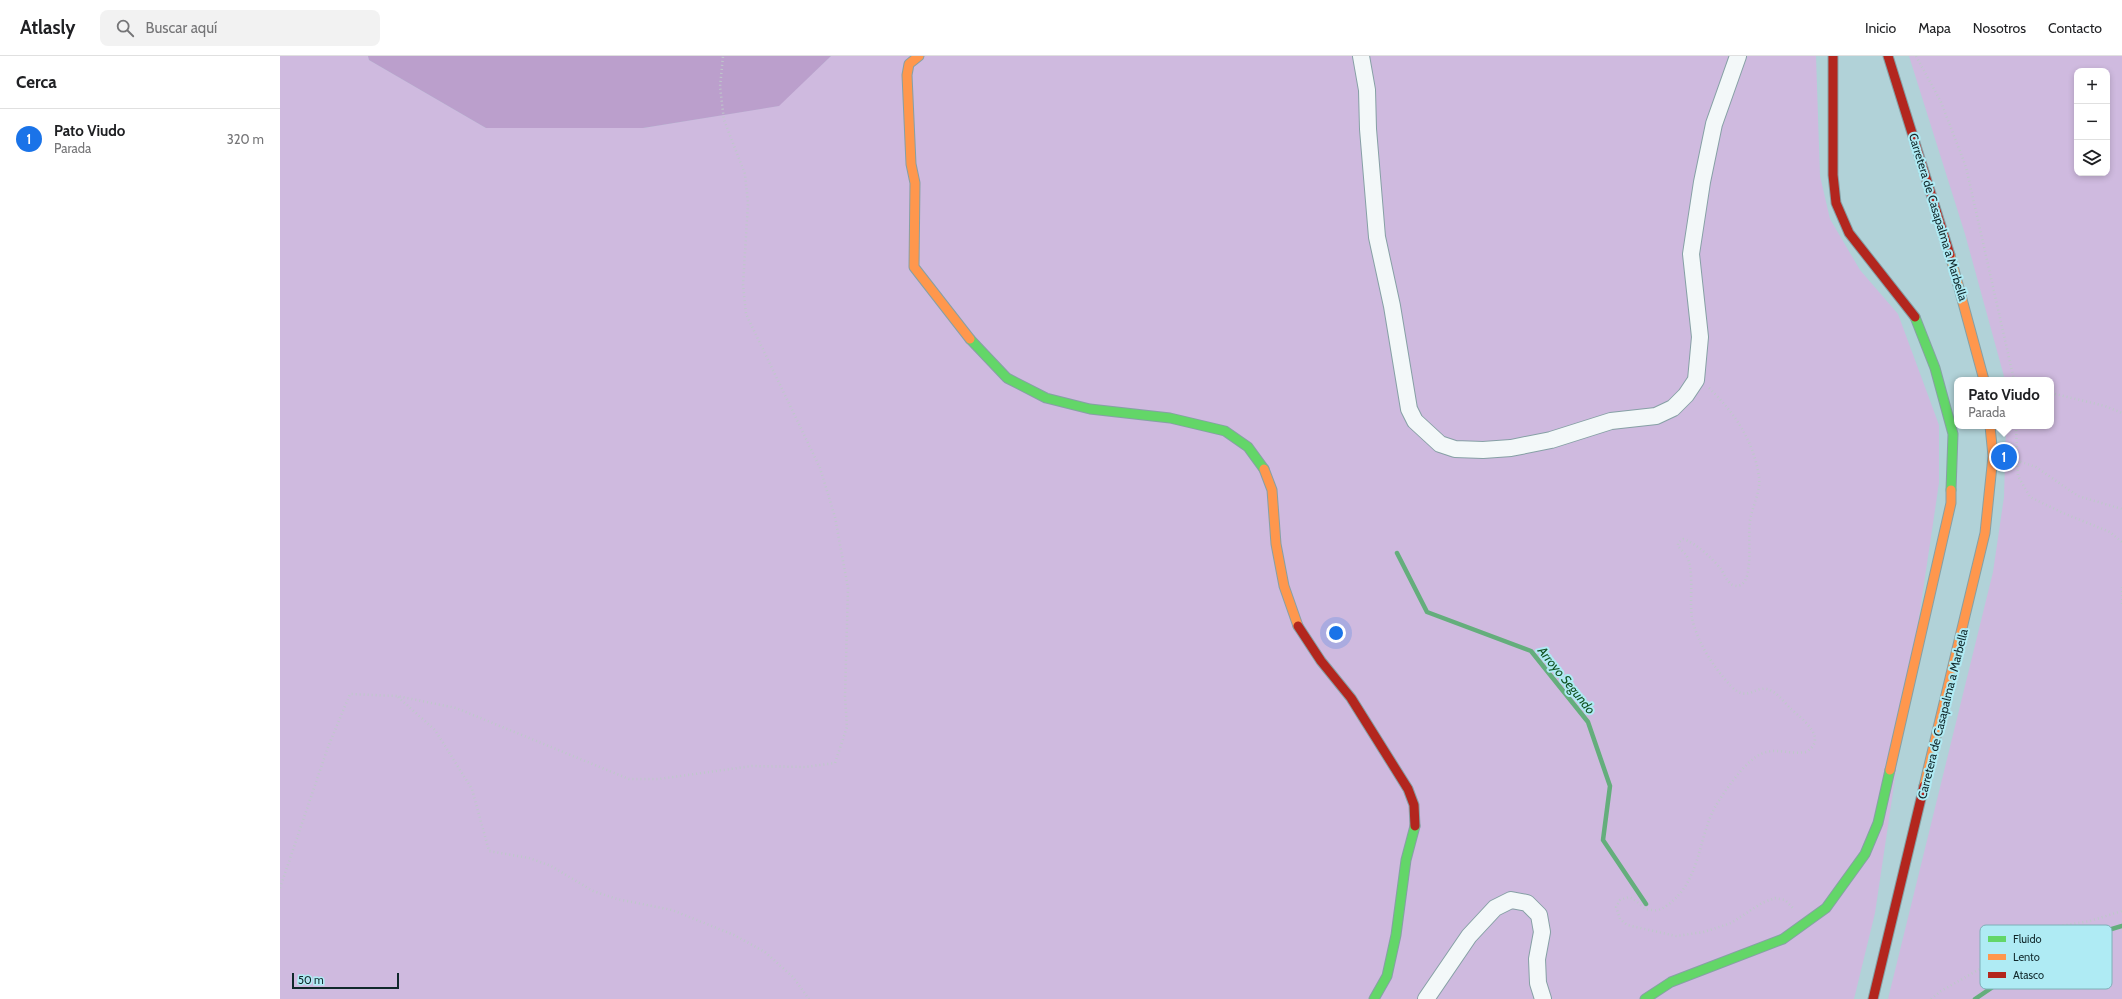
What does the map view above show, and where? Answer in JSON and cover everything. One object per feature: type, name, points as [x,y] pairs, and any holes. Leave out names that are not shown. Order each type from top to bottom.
[{"type":"street","points":[[918,56],[909,64],[907,74],[911,164],[915,183],[914,266],[976,347],[1007,378],[1046,398],[1090,409],[1170,418],[1225,431],[1248,447],[1263,467],[1272,490],[1276,544],[1284,586],[1296,622],[1321,662],[1351,698],[1383,747],[1408,789],[1414,805],[1416,824],[1406,860],[1396,935],[1387,976],[1374,999]]},
{"type":"street","points":[[1361,56],[1367,90],[1368,129],[1378,237],[1392,306],[1409,409],[1415,420],[1440,444],[1455,449],[1511,448],[1551,440],[1611,421],[1656,416],[1673,408],[1696,380],[1700,338],[1691,254],[1702,182],[1714,124],[1738,56]]},
{"type":"street","points":[[1644,999],[1671,982],[1783,939],[1826,908],[1846,883],[1865,854],[1878,823],[1951,503],[1952,434],[1935,368],[1914,315],[1874,267],[1849,233],[1836,203],[1833,175],[1833,56]]},
{"type":"street","name":"Carretera de Casapalma a Marbella","points":[[1888,56],[1958,281],[1983,377]]},
{"type":"street","name":"Carretera de Casapalma a Marbella","points":[[1873,999],[1986,534],[1993,456],[1990,429]]},
{"type":"street","points":[[1426,999],[1469,936],[1495,908],[1511,900],[1528,903],[1539,915],[1542,924],[1537,959],[1538,983],[1543,999]]},
{"type":"path","points":[[280,888],[328,746],[350,694],[397,696],[456,708],[629,779],[659,779],[752,766],[805,767],[836,763],[847,727],[845,697],[848,588],[835,517],[820,468],[746,314],[743,285],[748,203],[745,174],[724,120],[720,86],[723,56]]},
{"type":"path","points":[[1916,56],[1942,102],[1966,167],[2013,377]]},
{"type":"path","points":[[1696,380],[1706,385],[1723,402],[1741,426],[1759,477],[1758,492],[1753,506],[1750,522],[1748,571],[1743,583],[1738,586],[1733,585],[1720,568],[1702,551],[1684,539],[1678,543],[1678,546],[1686,555],[1690,564],[1690,599],[1696,633],[1717,670],[1731,687],[1742,693],[1755,693],[1763,689],[1772,691],[1804,720],[1814,732],[1815,742],[1806,752],[1772,750],[1761,753],[1751,759],[1715,807],[1689,884],[1680,896],[1663,909],[1645,909],[1637,901],[1629,897],[1620,900],[1616,907],[1620,919],[1627,925],[1676,936],[1704,932],[1731,923],[1762,904],[1775,898],[1780,898],[1789,902],[1801,925]]},
{"type":"path","points":[[2054,394],[2105,406],[2122,413]]},
{"type":"path","points":[[2016,429],[2016,459],[2018,476],[2030,497],[2063,513],[2110,532],[2122,542]]},
{"type":"path","points":[[2016,459],[2036,467],[2078,496],[2122,510]]},
{"type":"path","points":[[2122,587],[2122,604]]},
{"type":"path","points":[[397,696],[434,730],[472,788],[489,851],[529,858],[551,866],[594,891],[617,899],[672,910],[734,935],[765,952],[793,976],[809,999]]},
{"type":"path","points":[[2066,925],[2084,922],[2122,911]]},
{"type":"path","points":[[1931,999],[1940,991],[1980,969]]},
{"type":"shaded area","points":[[280,56],[368,56],[369,60],[486,128],[643,128],[778,106],[831,56],[1816,56],[1820,176],[1830,219],[1860,270],[1898,314],[1939,425],[1939,483],[1875,913],[1854,999],[280,999]]},
{"type":"shaded area","points":[[368,56],[831,56],[779,106],[643,128],[486,128],[369,60]]},
{"type":"shaded area","points":[[1909,56],[2122,56],[2122,999],[1888,999],[1993,572],[2004,497],[2006,429],[2054,429],[2054,377],[2004,377],[1965,234]]},
{"type":"waterway","name":"Arroyo Segundo","points":[[1397,553],[1427,612],[1531,651],[1588,722],[1610,786],[1603,840],[1646,904]]},
{"type":"waterway","name":"Arroyo Segundo","points":[[2112,929],[2122,926]]},
{"type":"waterway","name":"Arroyo Segundo","points":[[1975,999],[1990,989]]},
{"type":"traffic: fast","points":[[1915,317],[1935,368],[1953,434],[1951,490]]},
{"type":"traffic: fast","points":[[970,339],[1007,378],[1046,398],[1090,409],[1170,418],[1225,431],[1248,447],[1264,469]]},
{"type":"traffic: fast","points":[[1645,999],[1671,982],[1783,939],[1826,908],[1865,854],[1878,823],[1890,770]]},
{"type":"traffic: fast","points":[[1374,999],[1387,976],[1396,935],[1406,860],[1415,826]]},
{"type":"traffic: slow","points":[[919,56],[909,64],[907,75],[911,164],[915,183],[914,267],[970,339]]},
{"type":"traffic: slow","points":[[1950,255],[1983,377]]},
{"type":"traffic: slow","points":[[1924,786],[1985,533],[1993,456],[1990,429]]},
{"type":"traffic: slow","points":[[1264,469],[1272,490],[1276,544],[1284,586],[1298,626]]},
{"type":"traffic: slow","points":[[1890,770],[1951,503],[1951,490]]},
{"type":"traffic: jam","points":[[1833,56],[1833,175],[1836,203],[1849,233],[1915,317]]},
{"type":"traffic: jam","points":[[1888,56],[1950,255]]},
{"type":"traffic: jam","points":[[1298,626],[1321,661],[1351,698],[1408,789],[1414,805],[1415,826]]},
{"type":"traffic: jam","points":[[1873,999],[1924,786]]},
{"type":"place","name":"Pato Viudo","points":[[2004,457]]}]
